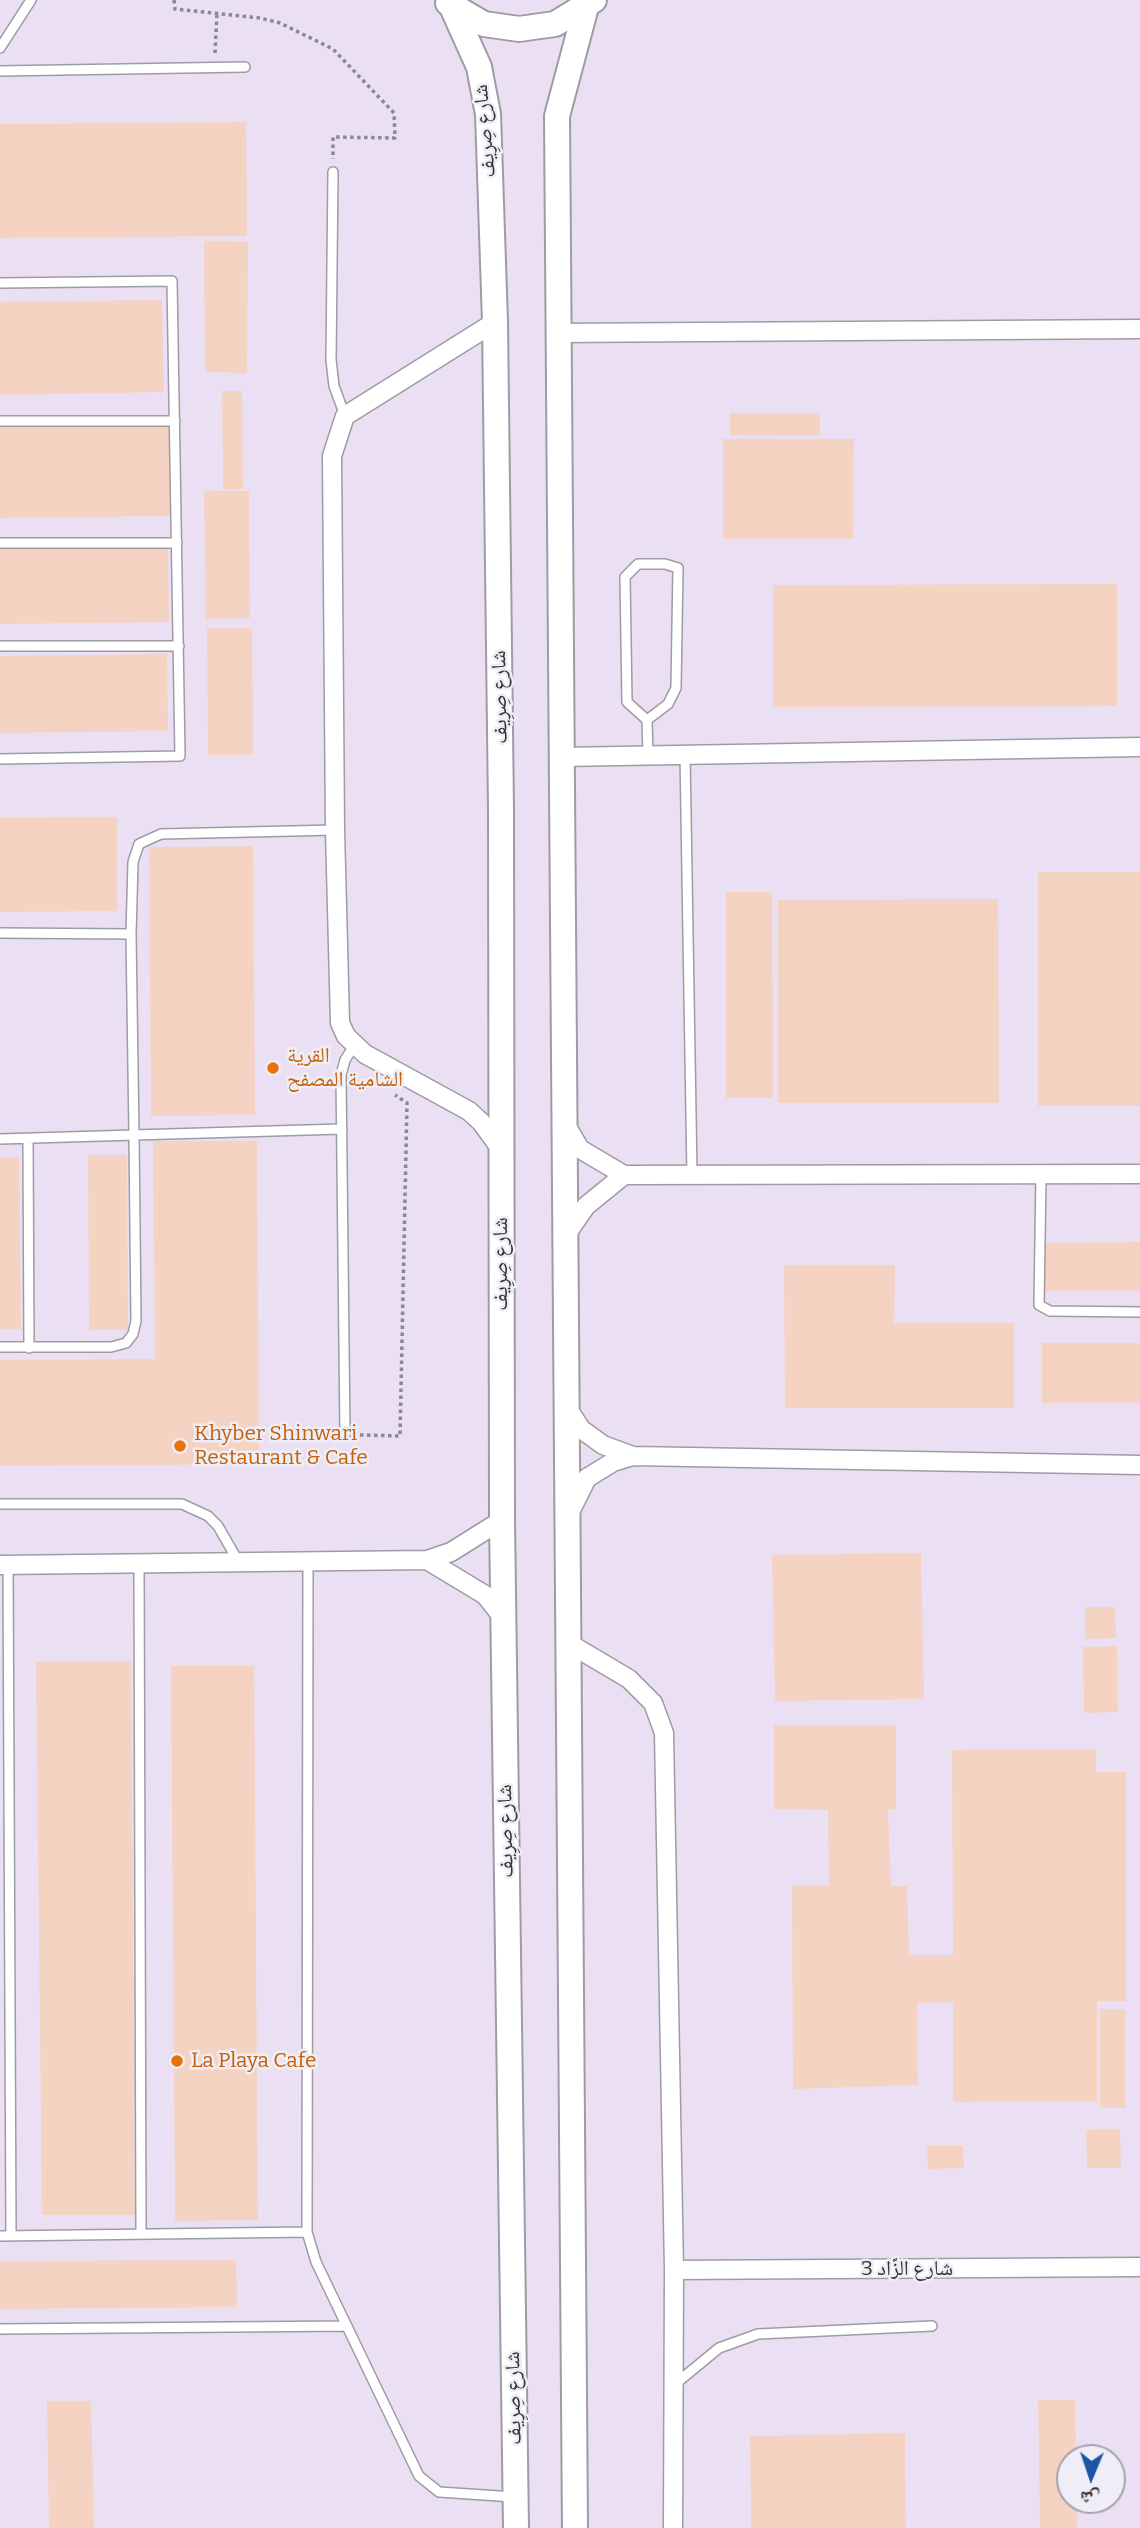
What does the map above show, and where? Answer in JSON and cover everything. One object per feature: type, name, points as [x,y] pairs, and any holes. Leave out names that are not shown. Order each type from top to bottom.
[{"type":"main road","points":[[449,3],[484,24],[519,29],[555,24],[590,3]]},
{"type":"main road","name":"شارع صِرِيف","points":[[449,3],[479,67],[488,114],[495,322],[501,810],[502,1520],[516,2528]]},
{"type":"main road","points":[[575,2528],[557,116],[590,3]]},
{"type":"street","points":[[495,322],[345,415],[332,456],[335,830],[340,1023],[354,1046],[469,1111],[481,1122],[500,1148]]},
{"type":"street","points":[[557,333],[1140,329]]},
{"type":"street","points":[[561,757],[1140,747]]},
{"type":"street","points":[[565,1123],[580,1149],[624,1175],[1140,1174]]},
{"type":"street","points":[[566,1235],[586,1206],[624,1175]]},
{"type":"street","points":[[568,1409],[581,1429],[603,1445],[634,1456]]},
{"type":"street","points":[[569,1514],[587,1478],[613,1462],[634,1456],[1140,1465]]},
{"type":"street","points":[[4,1565],[427,1560],[472,1541],[502,1520]]},
{"type":"street","points":[[427,1560],[485,1595],[503,1619]]},
{"type":"street","points":[[570,1644],[629,1679],[653,1703],[664,1733],[674,2270],[673,2528]]},
{"type":"street","name":"شارع الزَّاد 3","points":[[674,2270],[1140,2267]]},
{"type":"lane","points":[[0,48],[30,0]]},
{"type":"lane","points":[[0,71],[245,67]]},
{"type":"lane","points":[[333,172],[331,360],[334,386],[345,415]]},
{"type":"lane","points":[[0,284],[172,281],[180,756],[0,759]]},
{"type":"lane","points":[[0,421],[175,421]]},
{"type":"lane","points":[[0,543],[177,543]]},
{"type":"lane","points":[[647,720],[668,704],[676,688],[678,568],[665,564],[638,564],[625,577],[627,702],[647,720],[648,755]]},
{"type":"lane","points":[[0,646],[178,646]]},
{"type":"lane","points":[[685,754],[692,1175]]},
{"type":"lane","points":[[0,1347],[111,1347],[126,1343],[133,1334],[136,1321],[131,934],[133,862],[139,844],[160,834],[335,830]]},
{"type":"lane","points":[[0,933],[131,934]]},
{"type":"lane","points":[[345,1435],[341,1075],[354,1046]]},
{"type":"lane","points":[[0,1139],[342,1129]]},
{"type":"lane","points":[[28,1139],[29,1348]]},
{"type":"lane","points":[[1041,1175],[1039,1305],[1050,1311],[1140,1312]]},
{"type":"lane","points":[[0,1504],[182,1504],[208,1516],[218,1526],[238,1561]]},
{"type":"lane","points":[[308,1560],[307,2232],[316,2262],[419,2476],[439,2492],[515,2497]]},
{"type":"lane","points":[[139,1563],[141,2234]]},
{"type":"lane","points":[[4,1565],[11,2236]]},
{"type":"lane","points":[[0,2236],[307,2232]]},
{"type":"lane","points":[[0,2329],[347,2326]]},
{"type":"lane","points":[[674,2385],[719,2348],[758,2334],[932,2326]]},
{"type":"path","points":[[174,0],[175,9],[261,18],[316,39],[333,49],[394,113],[395,138],[333,137],[333,172]]},
{"type":"path","points":[[214,68],[217,13]]},
{"type":"path","points":[[345,1435],[400,1436],[407,1103],[387,1089],[395,1070]]},
{"type":"shaded area","points":[[0,0],[1140,0],[1140,2528],[0,2528]]},
{"type":"building","points":[[246,122],[247,236],[0,238],[0,124]]},
{"type":"building","points":[[204,241],[248,242],[247,373],[205,372]]},
{"type":"building","points":[[162,300],[164,392],[0,395],[0,302]]},
{"type":"building","points":[[222,391],[242,391],[243,489],[223,489]]},
{"type":"building","points":[[730,413],[820,413],[820,436],[730,435]]},
{"type":"building","points":[[170,423],[171,516],[0,518],[0,426]]},
{"type":"building","points":[[723,439],[854,439],[853,539],[723,539]]},
{"type":"building","points":[[204,491],[249,491],[250,618],[206,619]]},
{"type":"building","points":[[168,545],[169,622],[0,624],[0,547]]},
{"type":"building","points":[[1117,584],[1117,706],[773,707],[773,585]]},
{"type":"building","points":[[207,628],[252,628],[253,755],[208,755]]},
{"type":"building","points":[[167,654],[168,731],[0,733],[0,656]]},
{"type":"building","points":[[117,817],[117,911],[0,912],[0,818]]},
{"type":"building","points":[[253,846],[255,1115],[151,1116],[149,847]]},
{"type":"building","points":[[1038,872],[1140,872],[1140,1106],[1038,1106]]},
{"type":"building","points":[[726,892],[772,892],[773,1098],[726,1098]]},
{"type":"building","points":[[998,899],[999,1103],[778,1103],[778,900]]},
{"type":"building","points":[[153,1141],[257,1141],[259,1464],[0,1466],[0,1360],[155,1359]]},
{"type":"building","points":[[88,1155],[127,1155],[128,1330],[89,1330]]},
{"type":"building","points":[[0,1157],[19,1157],[21,1329],[0,1329]]},
{"type":"building","points":[[1140,1242],[1140,1291],[1042,1291],[1041,1243]]},
{"type":"building","points":[[784,1265],[895,1265],[894,1323],[1014,1323],[1014,1408],[785,1408]]},
{"type":"building","points":[[1042,1343],[1140,1343],[1140,1403],[1042,1403]]},
{"type":"building","points":[[921,1553],[924,1699],[775,1701],[772,1555]]},
{"type":"building","points":[[1085,1607],[1115,1607],[1116,1638],[1085,1639]]},
{"type":"building","points":[[1117,1646],[1118,1712],[1084,1713],[1083,1647]]},
{"type":"building","points":[[131,1661],[135,2215],[42,2215],[36,1662]]},
{"type":"building","points":[[171,1666],[254,1666],[258,2220],[175,2221]]},
{"type":"building","points":[[774,1725],[896,1725],[896,1809],[888,1809],[891,1886],[907,1886],[909,1955],[953,1955],[952,1750],[1096,1749],[1096,1772],[1126,1772],[1126,2001],[1097,2001],[1097,2101],[953,2102],[953,2002],[917,2003],[918,2085],[793,2089],[792,1886],[829,1885],[828,1810],[774,1809]]},
{"type":"building","points":[[1100,2009],[1125,2009],[1125,2108],[1100,2108]]},
{"type":"building","points":[[1120,2129],[1121,2168],[1087,2168],[1086,2130]]},
{"type":"building","points":[[927,2146],[963,2146],[964,2168],[928,2169]]},
{"type":"building","points":[[236,2260],[237,2307],[0,2309],[0,2261]]},
{"type":"building","points":[[1038,2400],[1075,2400],[1076,2444],[1056,2444],[1056,2514],[1077,2514],[1077,2528],[1040,2528]]},
{"type":"building","points":[[47,2401],[91,2401],[94,2528],[49,2528]]},
{"type":"building","points":[[905,2433],[906,2528],[751,2528],[750,2436]]},
{"type":"place","name":"القرية الشامية المصفح","points":[[273,1068]]},
{"type":"place","name":"Khyber Shinwari Restaurant & Cafe","points":[[180,1446]]},
{"type":"place","name":"La Playa Cafe","points":[[177,2061]]}]
